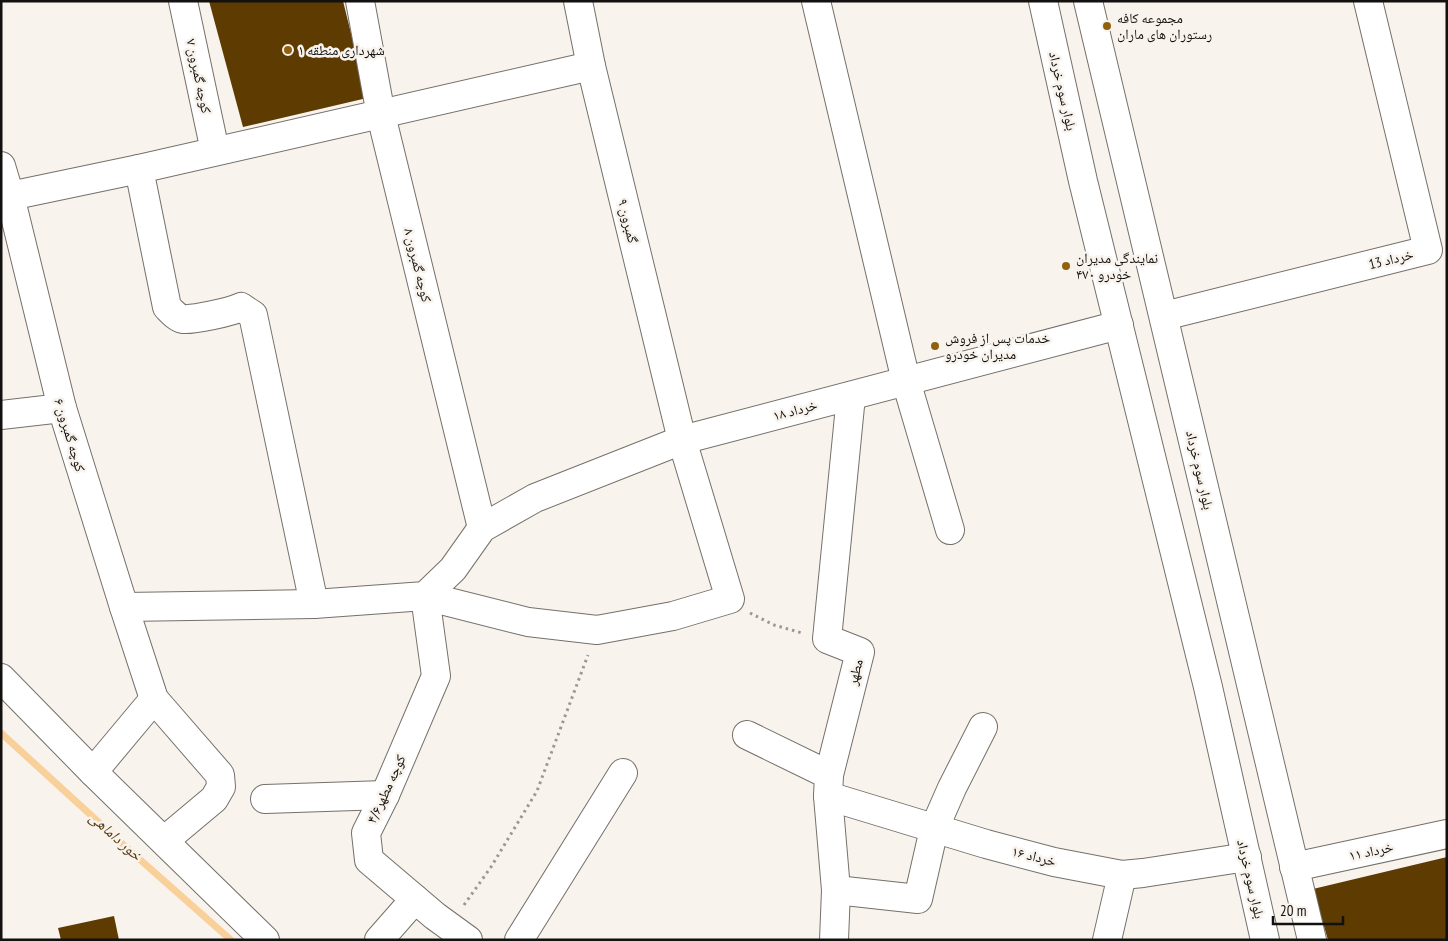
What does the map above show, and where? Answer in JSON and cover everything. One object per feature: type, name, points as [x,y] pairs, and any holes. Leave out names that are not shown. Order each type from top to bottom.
[{"type":"street","name":"کوچه گمبرون ۷","points":[[183,1],[216,151]]},
{"type":"street","name":"کوچه گمبرون ۸","points":[[360,1],[381,115],[482,528]]},
{"type":"street","name":"گمبرون ۹","points":[[578,1],[591,66],[682,440],[730,599]]},
{"type":"street","points":[[816,1],[906,381],[950,530]]},
{"type":"street","name":"بلوار سوم خرداد","points":[[1043,1],[1083,181],[1208,687],[1265,940]]},
{"type":"street","name":"بلوار سوم خرداد","points":[[1088,1],[1312,940]]},
{"type":"street","name":"خرداد 13","points":[[1164,316],[1428,250],[1368,1]]},
{"type":"street","points":[[10,196],[381,115],[591,66]]},
{"type":"street","name":"کوچه گمبرون ۶","points":[[1,166],[62,408],[154,699]]},
{"type":"street","points":[[139,169],[167,307],[174,315],[183,319],[230,312],[241,307],[254,315],[314,604]]},
{"type":"street","name":"خرداد ۱۸","points":[[482,528],[535,498],[682,440],[1119,325]]},
{"type":"street","points":[[827,639],[851,396]]},
{"type":"street","points":[[1,415],[62,408]]},
{"type":"street","points":[[425,596],[453,569],[482,528]]},
{"type":"street","points":[[124,607],[314,604],[425,596],[528,622],[597,630],[673,616],[730,599]]},
{"type":"street","name":"کوچه مطهر۴/۶","points":[[425,596],[436,676],[385,795],[366,833],[369,860],[459,933]]},
{"type":"street","name":"مطهر","points":[[827,639],[860,652],[828,785],[836,890],[834,940]]},
{"type":"street","points":[[1,678],[93,772],[265,940]]},
{"type":"street","points":[[93,772],[154,699],[220,775],[221,787],[214,799],[164,840]]},
{"type":"street","points":[[836,890],[918,899],[934,829],[952,788],[983,727]]},
{"type":"street","name":"خرداد ۱۶","points":[[747,735],[828,785],[934,829],[1054,862],[1122,875],[1246,857]]},
{"type":"street","points":[[519,940],[623,773]]},
{"type":"street","points":[[265,799],[385,795]]},
{"type":"street","name":"خرداد ۱۱","points":[[1294,867],[1447,834]]},
{"type":"street","points":[[1107,940],[1122,875]]},
{"type":"street","points":[[379,940],[415,899]]},
{"type":"path","points":[[730,599],[741,608],[774,625],[790,631],[827,639]]},
{"type":"path","points":[[459,933],[490,867],[537,791],[572,702],[597,630]]},
{"type":"building","name":"شهرداری منطقه ۱","points":[[209,1],[343,1],[367,98],[243,127]]},
{"type":"building","points":[[1447,857],[1447,940],[1328,940],[1313,889]]},
{"type":"building","points":[[114,916],[119,940],[61,940],[58,928]]},
{"type":"waterway","name":"خور داماهی","points":[[1,733],[231,940]]},
{"type":"place","name":"مجموعه کافه رستوران های ماران","points":[[1107,26]]},
{"type":"place","name":"شهرداری منطقه ۱","points":[[288,50]]},
{"type":"place","name":"نمایندگی مدیران خودرو ۴۷۰","points":[[1066,266]]},
{"type":"place","name":"خدمات پس از فروش مدیران خودرو","points":[[935,346]]}]
